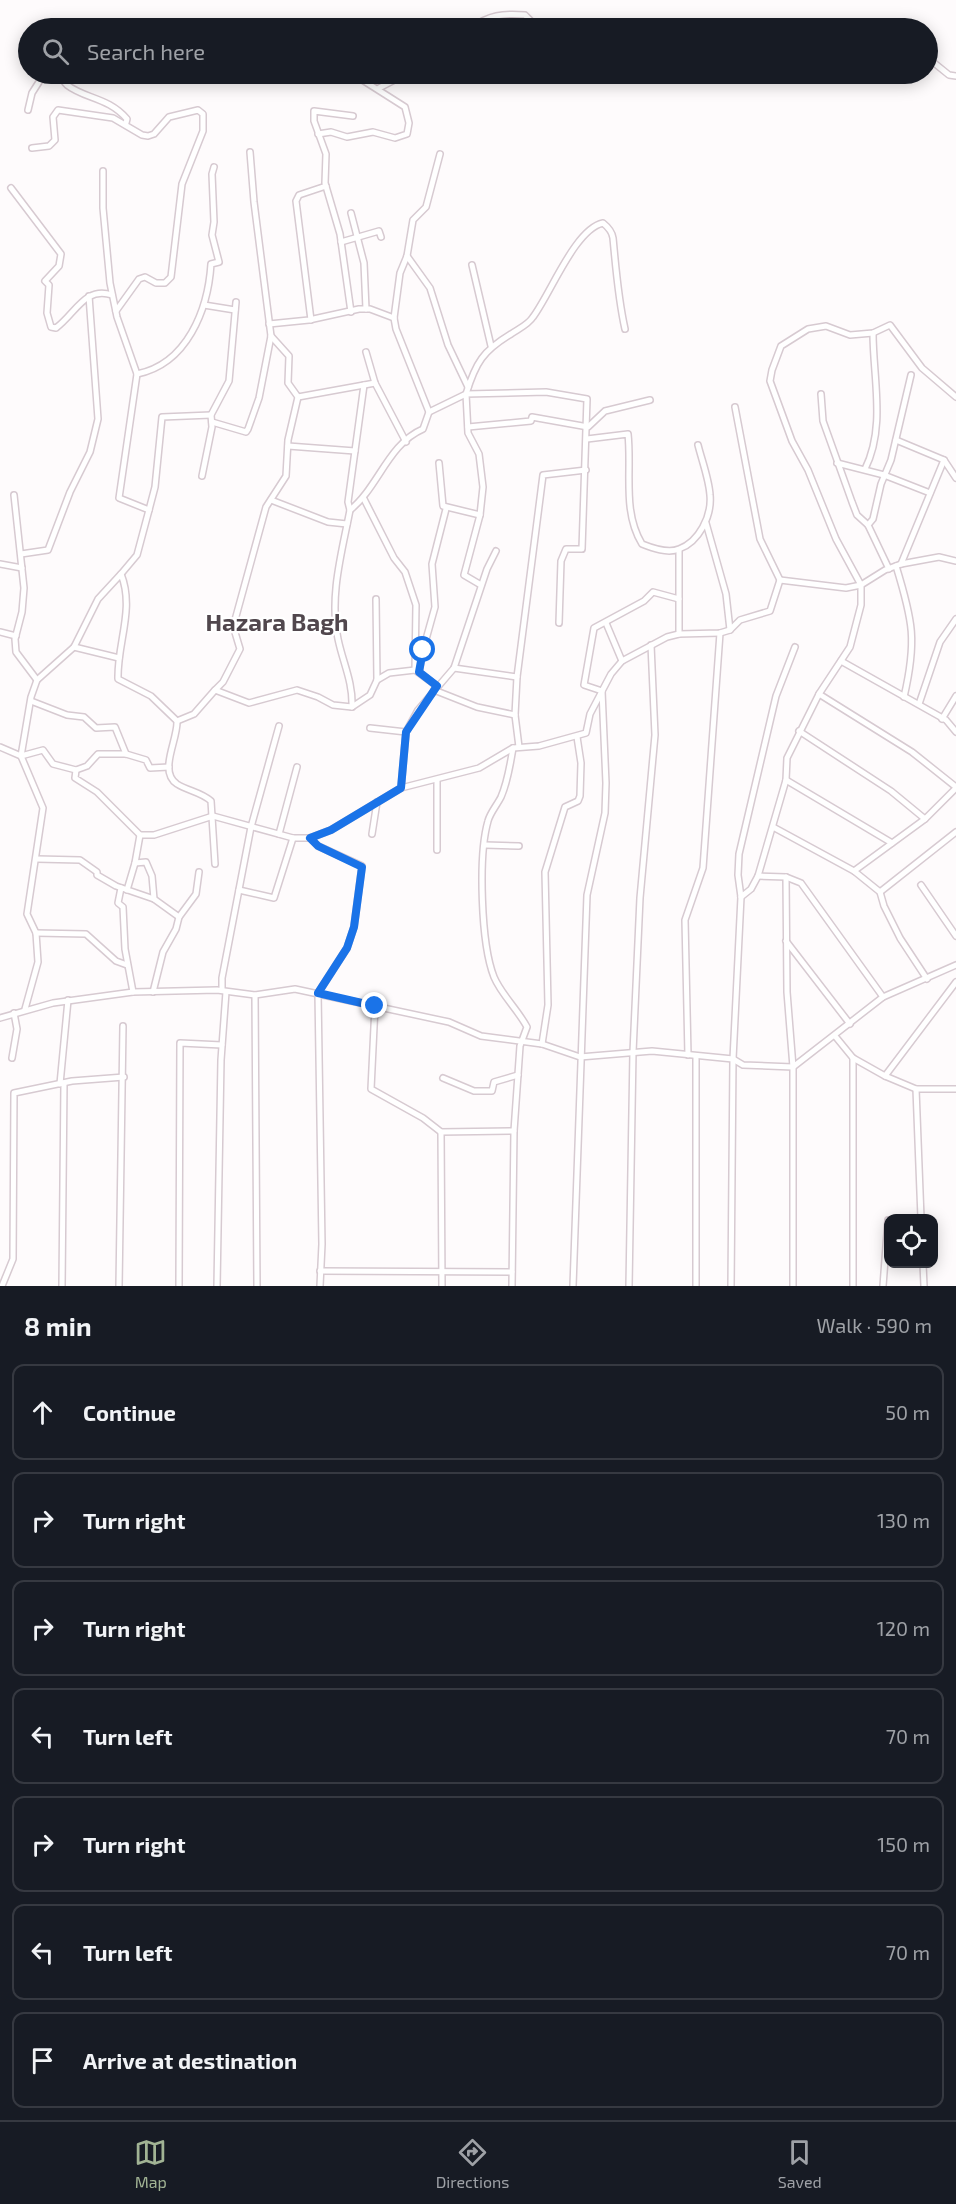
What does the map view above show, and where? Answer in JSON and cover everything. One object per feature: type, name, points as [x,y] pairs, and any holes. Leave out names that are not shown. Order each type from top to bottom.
[{"type":"street","points":[[488,18],[508,13],[525,15],[529,18]]},
{"type":"street","points":[[938,66],[949,75],[956,76]]},
{"type":"street","points":[[28,110],[32,93],[38,84]]},
{"type":"street","points":[[66,84],[101,99],[120,111],[127,119],[126,123]]},
{"type":"street","points":[[318,134],[331,132],[347,137],[372,132],[395,138],[407,134],[409,123],[405,107],[378,87],[369,84]]},
{"type":"street","points":[[378,87],[384,84]]},
{"type":"street","points":[[32,148],[49,146],[55,140],[53,117],[58,110],[113,118],[126,123],[142,135],[148,136],[154,134],[175,114],[198,110],[203,114],[204,122],[182,184],[171,277],[165,283],[156,283],[145,277],[139,279],[116,311]]},
{"type":"street","points":[[351,312],[341,242],[326,186],[326,154],[314,121],[314,111],[353,116]]},
{"type":"street","points":[[212,422],[246,432],[259,398],[271,336],[250,153]]},
{"type":"street","points":[[350,510],[364,499],[387,460],[413,434],[423,429],[429,412],[396,329],[394,318],[400,273],[407,256],[413,220],[426,207],[440,154]]},
{"type":"street","points":[[137,374],[151,371],[177,354],[190,335],[204,305],[211,264],[219,262],[212,235],[214,167]]},
{"type":"street","points":[[103,171],[103,208],[112,295],[137,374],[119,498],[149,510]]},
{"type":"street","points":[[311,320],[296,201],[299,195],[326,186]]},
{"type":"street","points":[[11,188],[61,254],[59,266],[45,281],[49,292],[48,323],[56,328],[89,296],[102,292],[112,295]]},
{"type":"street","points":[[351,213],[364,263],[366,309]]},
{"type":"street","points":[[481,585],[464,575],[480,516],[483,487],[479,454],[468,427],[466,394],[480,357],[491,346],[531,321],[577,244],[593,225],[603,223],[610,228],[613,238],[615,278],[625,329]]},
{"type":"street","points":[[341,242],[379,231],[381,237]]},
{"type":"street","points":[[407,256],[430,288],[448,345],[468,387]]},
{"type":"street","points":[[471,265],[491,346]]},
{"type":"street","points":[[21,554],[48,550],[93,440],[98,407],[89,296]]},
{"type":"street","points":[[202,476],[212,422],[211,415],[229,381],[236,302]]},
{"type":"street","points":[[204,305],[235,310]]},
{"type":"street","points":[[269,324],[311,320],[366,309],[394,318]]},
{"type":"street","points":[[741,897],[751,889],[758,876],[786,780],[787,758],[819,694],[850,646],[861,605],[861,585],[836,539],[808,470],[792,441],[770,381],[781,346],[808,330],[826,326],[842,334],[873,333],[886,326],[893,327],[922,368],[956,397]]},
{"type":"street","points":[[865,469],[876,427],[878,409],[873,333]]},
{"type":"street","points":[[177,721],[194,714],[223,682],[240,649],[234,629],[235,620],[266,507],[286,476],[288,446],[298,398],[288,383],[289,356],[271,336]]},
{"type":"street","points":[[366,352],[375,383],[406,442]]},
{"type":"street","points":[[868,525],[873,519],[896,440],[911,375]]},
{"type":"street","points":[[298,398],[375,383]]},
{"type":"street","points":[[352,707],[351,680],[338,639],[335,608],[337,574],[350,510],[348,502],[364,385]]},
{"type":"street","points":[[429,412],[466,394],[546,392],[587,399],[588,427],[582,549],[566,549],[561,561],[559,623]]},
{"type":"street","points":[[821,394],[824,420],[837,463],[857,515],[868,525],[888,569]]},
{"type":"street","points":[[588,427],[605,411],[650,400]]},
{"type":"street","points":[[76,770],[75,778],[97,792],[140,835],[154,835],[213,816],[293,838],[310,838],[331,830],[401,788],[479,768],[516,747],[539,746],[586,733],[590,714],[622,661],[651,645],[679,634],[720,633],[730,630],[740,620],[770,610],[780,580],[760,539],[735,407]]},
{"type":"street","points":[[25,1009],[38,962],[36,933],[27,914],[43,808],[21,756],[37,680],[74,647],[98,599],[136,555],[155,487],[162,417],[211,415]]},
{"type":"street","points":[[468,427],[531,421],[532,417],[588,427]]},
{"type":"street","points":[[587,439],[628,434],[629,500],[634,531],[642,544],[652,548],[678,550],[694,538],[706,523]]},
{"type":"street","points":[[896,440],[944,460],[956,478]]},
{"type":"street","points":[[698,444],[711,494],[706,523],[726,594],[730,630]]},
{"type":"street","points":[[288,446],[355,451]]},
{"type":"street","points":[[904,697],[912,665],[913,630],[899,565],[944,460]]},
{"type":"street","points":[[438,462],[441,502],[446,509],[480,516]]},
{"type":"street","points":[[837,463],[884,475],[930,493]]},
{"type":"street","points":[[512,1286],[514,1131],[518,1075],[527,1027],[495,980],[489,962],[484,918],[485,845],[488,820],[503,789],[516,747],[517,676],[543,475],[586,470]]},
{"type":"street","points":[[14,495],[24,596],[16,636],[16,652],[37,680]]},
{"type":"street","points":[[364,499],[394,558],[405,572],[416,604],[417,671],[435,688],[477,707],[515,715]]},
{"type":"street","points":[[271,500],[328,522],[347,524]]},
{"type":"street","points":[[417,671],[435,608],[432,564],[446,509]]},
{"type":"street","points":[[678,550],[679,634]]},
{"type":"street","points":[[401,788],[406,732],[435,688],[454,668],[481,585],[496,551]]},
{"type":"street","points":[[780,580],[836,588],[861,585],[899,565],[939,557],[956,561]]},
{"type":"street","points":[[0,564],[22,568]]},
{"type":"street","points":[[121,574],[127,588],[126,622],[119,658],[118,679],[151,696],[177,721]]},
{"type":"street","points":[[602,691],[584,685],[594,628],[644,601],[653,592],[679,599]]},
{"type":"street","points":[[215,690],[249,703],[297,690],[333,705],[352,707],[370,695],[377,680],[376,599]]},
{"type":"street","points":[[919,704],[940,642],[956,619]]},
{"type":"street","points":[[606,623],[622,661]]},
{"type":"street","points":[[0,632],[16,636]]},
{"type":"street","points":[[688,1055],[685,920],[703,868],[720,633]]},
{"type":"street","points":[[629,1286],[633,1052],[640,898],[655,735],[651,645]]},
{"type":"street","points":[[731,1286],[733,1059],[741,897],[738,875],[739,854],[776,696],[795,646]]},
{"type":"street","points":[[74,647],[119,658]]},
{"type":"street","points":[[841,661],[946,720],[956,732]]},
{"type":"street","points":[[454,668],[517,676]]},
{"type":"street","points":[[377,680],[389,673],[417,671]]},
{"type":"street","points":[[573,1286],[586,895],[604,813],[606,783],[602,691]]},
{"type":"street","points":[[819,694],[912,752],[956,788],[925,819],[854,872]]},
{"type":"street","points":[[942,719],[953,706],[956,696]]},
{"type":"street","points":[[31,701],[67,715],[84,717],[96,728],[115,727],[126,754]]},
{"type":"street","points":[[177,721],[169,767],[175,783],[211,801],[215,864]]},
{"type":"street","points":[[217,1286],[224,991],[222,978],[251,827],[279,726]]},
{"type":"street","points":[[370,728],[406,732]]},
{"type":"street","points":[[799,731],[891,791],[925,819]]},
{"type":"street","points":[[542,1044],[548,1005],[545,872],[565,807],[578,801],[580,796],[581,763],[577,737]]},
{"type":"street","points":[[0,747],[21,756],[43,750],[52,764],[76,770],[87,766],[98,754],[126,754],[146,760],[150,768],[169,767]]},
{"type":"street","points":[[279,834],[297,767]]},
{"type":"street","points":[[436,850],[437,780]]},
{"type":"street","points":[[786,780],[892,843]]},
{"type":"street","points":[[372,834],[377,802]]},
{"type":"street","points":[[773,827],[854,872],[880,892],[884,906],[900,938],[927,979]]},
{"type":"street","points":[[880,892],[956,832]]},
{"type":"street","points":[[133,992],[128,965],[123,907],[118,903],[135,863],[140,835]]},
{"type":"street","points":[[239,890],[274,898],[293,838]]},
{"type":"street","points":[[310,838],[318,846],[362,867],[354,927],[347,948],[318,993],[320,1286]]},
{"type":"street","points":[[485,845],[519,846]]},
{"type":"street","points":[[37,859],[80,860],[97,872],[97,875],[124,889],[154,899],[179,916]]},
{"type":"street","points":[[135,863],[146,862],[152,876],[154,899]]},
{"type":"street","points":[[153,992],[163,952],[176,929],[179,916],[196,894],[200,872]]},
{"type":"street","points":[[758,876],[786,877],[801,883],[883,997]]},
{"type":"street","points":[[786,877],[786,941],[794,1067],[793,1286]]},
{"type":"street","points":[[921,885],[956,936]]},
{"type":"street","points":[[36,933],[86,933],[116,961],[128,965]]},
{"type":"street","points":[[786,941],[850,1024]]},
{"type":"street","points":[[0,1018],[25,1009],[68,1000],[133,992],[224,991],[255,995],[295,989],[449,1022],[481,1036],[542,1044],[580,1057],[633,1052],[733,1059],[743,1065],[794,1067],[883,997],[956,965]]},
{"type":"street","points":[[885,1076],[956,982]]},
{"type":"street","points":[[255,995],[257,1286]]},
{"type":"street","points":[[62,1286],[62,1083],[68,1000]]},
{"type":"street","points":[[375,1006],[371,1089],[423,1118],[441,1132],[514,1131]]},
{"type":"street","points":[[12,1058],[17,1029],[14,1013]]},
{"type":"street","points":[[119,1286],[123,1026]]},
{"type":"street","points":[[835,1036],[853,1058],[885,1076],[916,1089],[956,1089]]},
{"type":"street","points":[[179,1286],[180,1043],[222,1045]]},
{"type":"street","points":[[696,1056],[696,1286]]},
{"type":"street","points":[[853,1058],[853,1286]]},
{"type":"street","points":[[443,1078],[474,1091],[492,1091],[494,1082],[518,1075]]},
{"type":"street","points":[[2,1286],[13,1259],[12,1096],[14,1093],[62,1083],[124,1077]]},
{"type":"street","points":[[916,1089],[921,1214]]},
{"type":"street","points":[[441,1132],[442,1286]]},
{"type":"street","points":[[883,1286],[884,1268]]},
{"type":"street","points":[[923,1268],[924,1286]]},
{"type":"street","points":[[320,1271],[512,1272]]},
{"type":"district","name":"Hazara Bagh","points":[[277,621]]},
{"type":"route","points":[[375,1006],[318,993],[321,985],[347,948],[354,927],[362,867],[318,846],[310,838],[331,830],[401,788],[406,732],[418,710],[437,686],[419,672],[423,650]]}]
